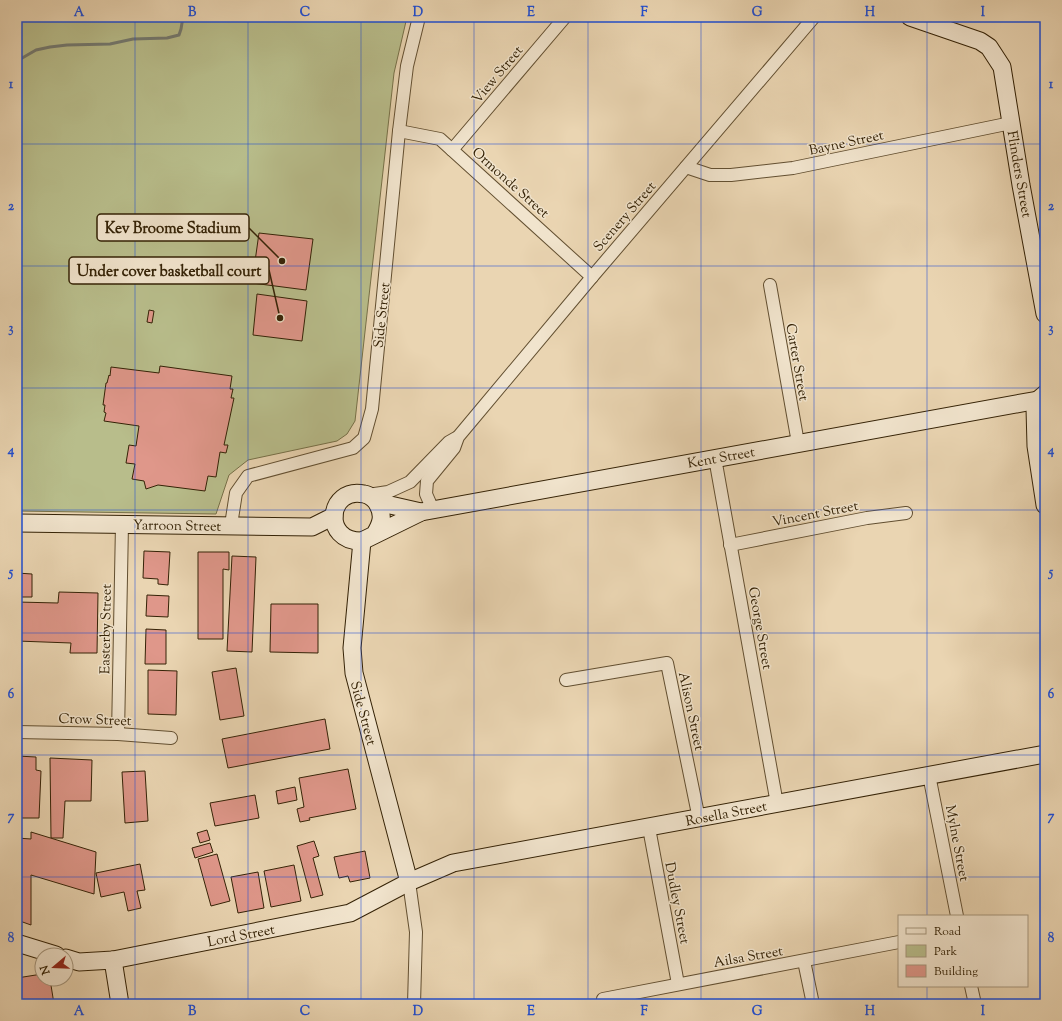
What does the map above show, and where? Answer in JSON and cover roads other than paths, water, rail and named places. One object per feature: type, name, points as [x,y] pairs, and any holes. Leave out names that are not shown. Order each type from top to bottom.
[{"type":"street","name":"Side Street","points":[[231,525],[236,493],[248,476],[353,448],[364,438],[372,409],[399,131],[407,66],[419,17]]},
{"type":"street","name":"View Street","points":[[452,150],[565,17]]},
{"type":"street","name":"Scenery Street","points":[[427,511],[427,481],[454,448],[458,437],[592,277],[814,17]]},
{"type":"street","name":"Flinders Street","points":[[910,17],[980,41],[989,47],[1002,67],[1045,314]]},
{"type":"street","name":"Bayne Street","points":[[686,167],[710,175],[731,175],[793,168],[1011,123]]},
{"type":"street","name":"Ormonde Street","points":[[399,131],[440,139],[592,277]]},
{"type":"street","name":"Carter Street","points":[[770,286],[798,443]]},
{"type":"street","name":"Kent Street","points":[[369,537],[427,511],[1021,402],[1040,409]]},
{"type":"street","points":[[1040,409],[1036,446],[1045,505]]},
{"type":"street","name":"Scenery Street","points":[[372,498],[410,482],[449,442],[458,437]]},
{"type":"street","points":[[1040,474],[1045,438]]},
{"type":"street","name":"George Street","points":[[715,458],[777,804]]},
{"type":"street","points":[[358,493],[372,498],[381,510],[382,518],[380,527],[369,537],[354,541],[346,538],[339,532],[335,525],[334,516],[336,507],[341,499],[349,494],[358,493]]},
{"type":"street","name":"Kent Street","points":[[372,498],[427,511]]},
{"type":"street","name":"Vincent Street","points":[[730,545],[867,518],[906,513]]},
{"type":"street","name":"Yarroon Street","points":[[17,523],[312,527],[334,516]]},
{"type":"street","name":"Easterby Street","points":[[118,734],[122,524]]},
{"type":"street","name":"Side Street","points":[[369,537],[352,648],[354,673],[409,882]]},
{"type":"street","name":"Alison Street","points":[[566,680],[667,663],[699,819]]},
{"type":"street","name":"Crow Street","points":[[17,732],[118,734],[172,738]]},
{"type":"street","name":"Rosella Street","points":[[409,882],[453,863],[699,819],[1045,754]]},
{"type":"street","name":"Mylne Street","points":[[929,776],[957,915]]},
{"type":"street","name":"Dudley Street","points":[[649,828],[678,984]]},
{"type":"street","points":[[409,882],[416,932],[414,1004]]},
{"type":"street","name":"Lord Street","points":[[74,960],[79,962],[113,960],[350,913],[409,882]]},
{"type":"street","name":"Ailsa Street","points":[[603,999],[898,942]]},
{"type":"street","points":[[17,943],[34,948]]},
{"type":"street","points":[[113,960],[120,1004]]},
{"type":"street","points":[[804,961],[813,1004]]},
{"type":"street","points":[[971,987],[975,1004]]},
{"type":"waterway","points":[[17,61],[36,50],[50,47],[110,44],[133,39],[167,38],[179,35],[183,17]]},
{"type":"place","name":"Kev Broome Stadium","points":[[282,261]]},
{"type":"place","name":"Under cover basketball court","points":[[280,318]]}]
